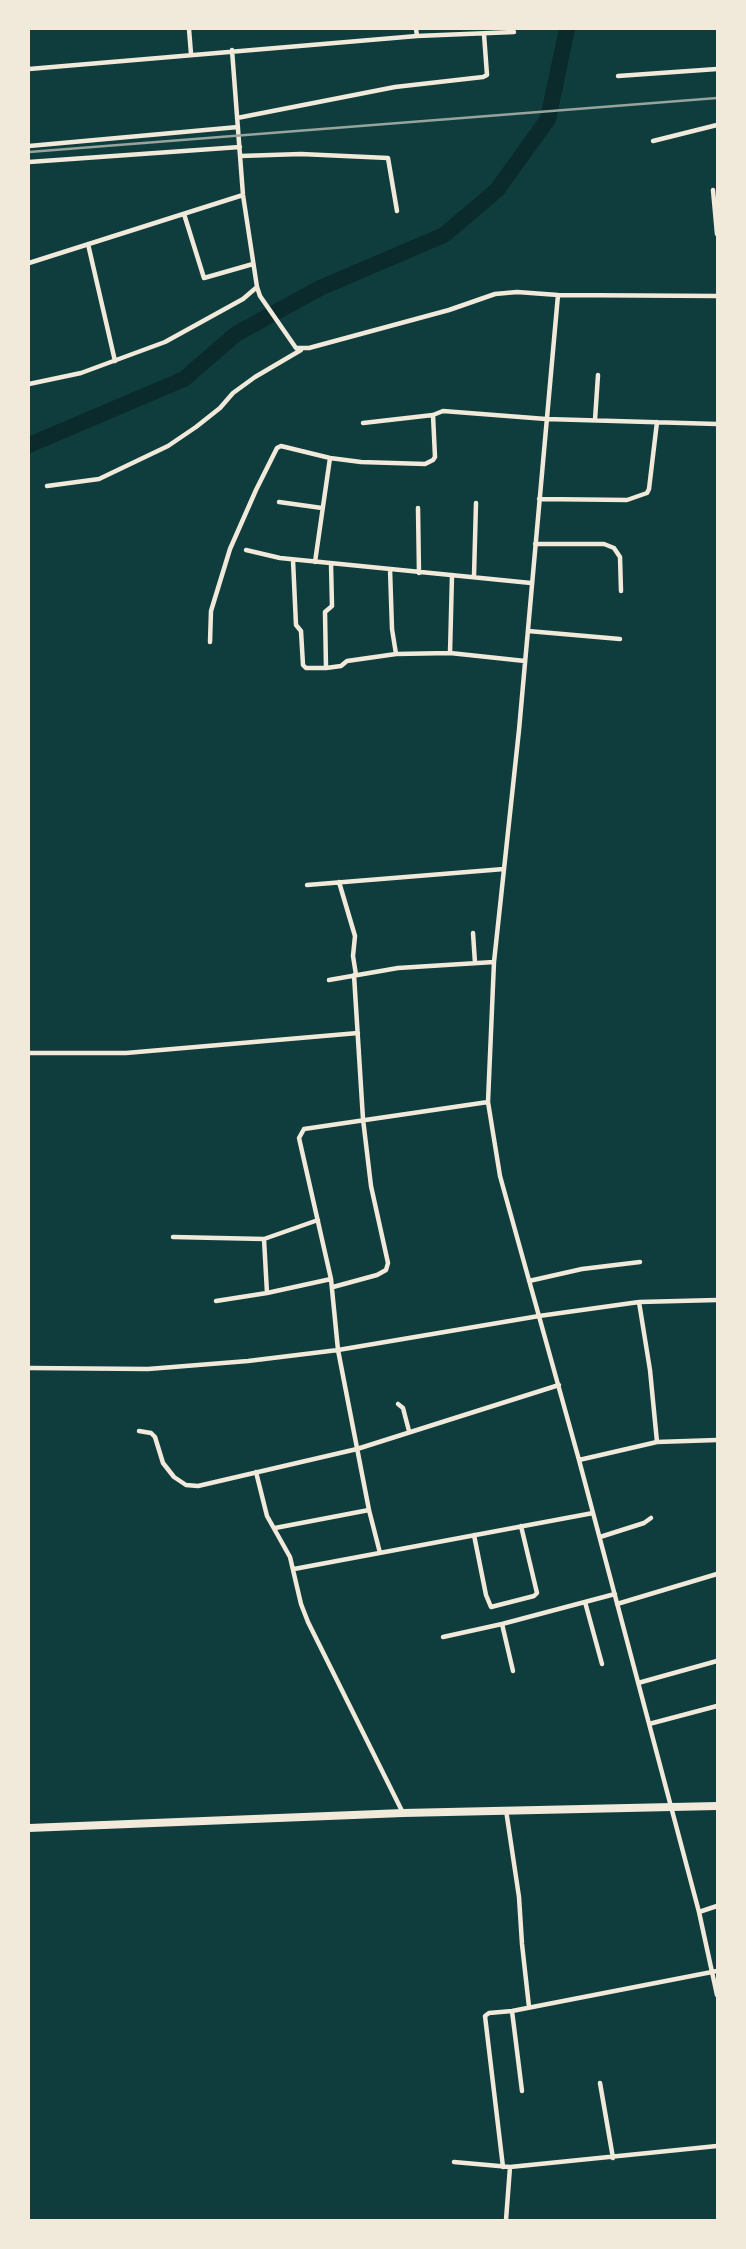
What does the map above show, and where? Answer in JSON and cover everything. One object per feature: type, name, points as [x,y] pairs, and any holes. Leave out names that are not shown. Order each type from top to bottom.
[{"type":"main road","points":[[29,1828],[403,1813],[717,1806]]},
{"type":"street","points":[[188,29],[191,54]]},
{"type":"street","points":[[416,29],[417,36]]},
{"type":"street","points":[[29,69],[232,50],[417,36],[514,32]]},
{"type":"street","points":[[237,118],[395,87],[483,77],[487,74],[484,34]]},
{"type":"street","points":[[232,50],[243,196],[257,287],[260,296],[291,344],[301,350]]},
{"type":"street","points":[[618,76],[717,69]]},
{"type":"street","points":[[653,141],[717,125]]},
{"type":"street","points":[[29,146],[238,127]]},
{"type":"street","points":[[29,162],[240,147]]},
{"type":"street","points":[[240,156],[301,154],[388,158],[397,211]]},
{"type":"street","points":[[713,190],[717,234]]},
{"type":"street","points":[[29,262],[243,196]]},
{"type":"street","points":[[184,214],[204,278],[253,264]]},
{"type":"street","points":[[88,244],[115,361]]},
{"type":"street","points":[[29,384],[81,372],[115,361],[185,332],[243,299],[257,287]]},
{"type":"street","points":[[47,486],[99,479],[168,446],[196,427],[220,408],[233,394],[256,377],[301,350],[449,310],[495,294],[717,296]]},
{"type":"street","points":[[558,295],[528,631],[494,962],[488,1102],[500,1176],[559,1384],[715,1971],[717,1995]]},
{"type":"street","points":[[595,420],[598,375]]},
{"type":"street","points":[[363,423],[433,416],[443,411],[546,419],[717,424]]},
{"type":"street","points":[[210,642],[210,611],[230,549],[277,448],[287,446],[330,458],[361,462],[430,462],[435,456],[433,416]]},
{"type":"street","points":[[539,499],[627,500],[646,493],[649,489],[657,422]]},
{"type":"street","points":[[315,562],[330,458]]},
{"type":"street","points":[[279,502],[322,508]]},
{"type":"street","points":[[474,576],[476,503]]},
{"type":"street","points":[[418,508],[419,573]]},
{"type":"street","points":[[535,544],[604,544],[614,548],[620,557],[621,591]]},
{"type":"street","points":[[246,550],[293,560],[419,573],[474,576],[531,584]]},
{"type":"street","points":[[293,560],[296,625],[301,631],[303,665],[306,668],[341,666],[347,661],[396,654],[450,653],[525,661]]},
{"type":"street","points":[[326,668],[325,612],[332,606],[331,564]]},
{"type":"street","points":[[390,569],[396,654]]},
{"type":"street","points":[[450,653],[452,575]]},
{"type":"street","points":[[528,631],[620,639]]},
{"type":"street","points":[[307,885],[504,869]]},
{"type":"street","points":[[333,1287],[377,1276],[386,1270],[388,1263],[371,1186],[363,1119],[353,956],[355,936],[339,882]]},
{"type":"street","points":[[473,933],[475,963]]},
{"type":"street","points":[[328,980],[398,968],[494,962]]},
{"type":"street","points":[[29,1053],[126,1053],[358,1033]]},
{"type":"street","points":[[380,1553],[369,1510],[338,1350],[333,1287],[299,1138],[304,1129],[488,1102]]},
{"type":"street","points":[[173,1237],[264,1239],[318,1220]]},
{"type":"street","points":[[264,1239],[267,1293]]},
{"type":"street","points":[[529,1281],[582,1269],[640,1262]]},
{"type":"street","points":[[216,1300],[267,1293],[331,1279]]},
{"type":"street","points":[[29,1368],[160,1369],[338,1350],[539,1316],[639,1302],[717,1300]]},
{"type":"street","points":[[639,1302],[650,1370],[657,1442]]},
{"type":"street","points":[[139,1431],[151,1433],[155,1437],[166,1468],[186,1486],[198,1486],[357,1449],[559,1384]]},
{"type":"street","points":[[398,1404],[403,1408],[409,1431]]},
{"type":"street","points":[[579,1460],[657,1442],[717,1440]]},
{"type":"street","points":[[256,1472],[264,1504],[284,1542],[294,1569],[301,1604],[308,1622],[403,1813]]},
{"type":"street","points":[[275,1528],[369,1510]]},
{"type":"street","points":[[294,1569],[593,1513]]},
{"type":"street","points":[[600,1538],[644,1523],[650,1518]]},
{"type":"street","points":[[474,1535],[486,1595],[491,1607],[534,1596],[536,1593],[521,1526]]},
{"type":"street","points":[[617,1604],[717,1574]]},
{"type":"street","points":[[443,1637],[502,1624],[614,1594]]},
{"type":"street","points":[[585,1602],[602,1664]]},
{"type":"street","points":[[502,1624],[513,1671]]},
{"type":"street","points":[[638,1683],[717,1661]]},
{"type":"street","points":[[649,1724],[717,1706]]},
{"type":"street","points":[[506,1810],[519,1897],[529,2007]]},
{"type":"street","points":[[699,1912],[717,1906]]},
{"type":"street","points":[[503,2167],[485,2016],[489,2013],[512,2011],[715,1971]]},
{"type":"street","points":[[512,2011],[522,2091]]},
{"type":"street","points":[[600,2083],[612,2158]]},
{"type":"street","points":[[454,2162],[510,2167],[717,2146]]},
{"type":"street","points":[[506,2220],[510,2167]]},
{"type":"waterway","points":[[29,445],[184,379],[236,334],[320,288],[444,235],[497,190],[548,119],[567,29]]},
{"type":"railway","points":[[29,152],[717,98]]}]
